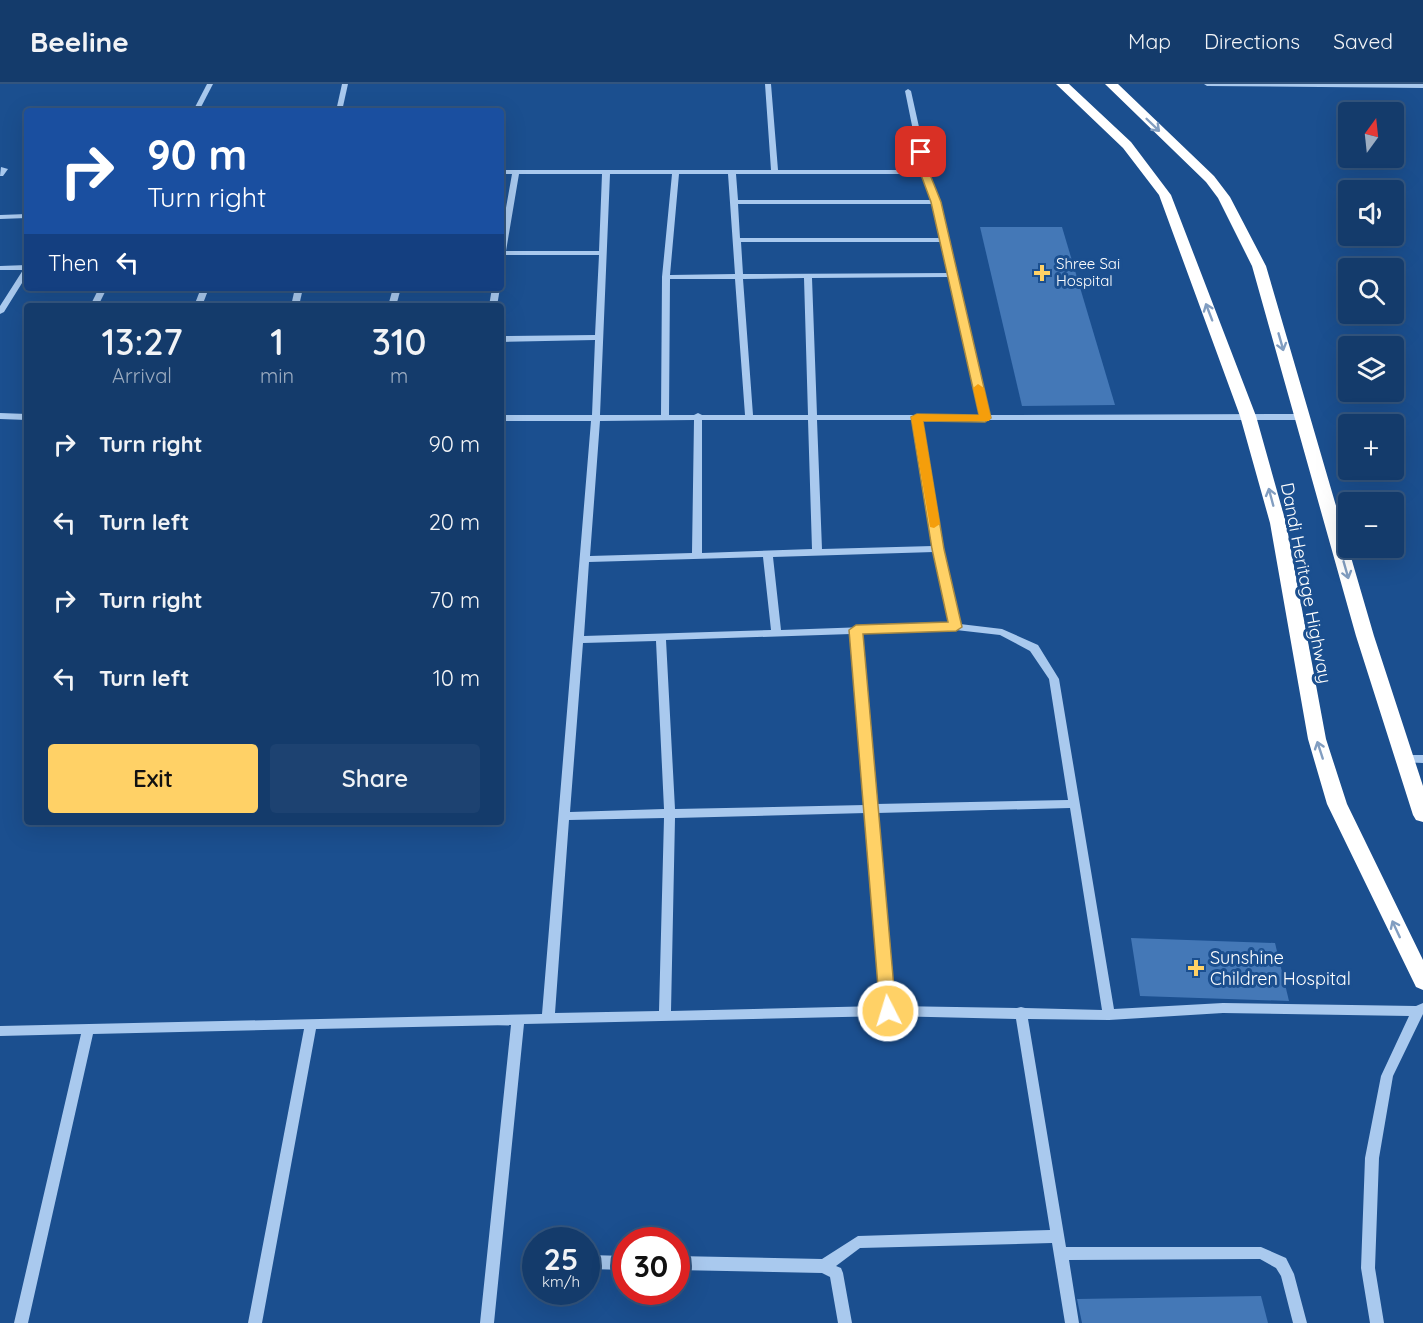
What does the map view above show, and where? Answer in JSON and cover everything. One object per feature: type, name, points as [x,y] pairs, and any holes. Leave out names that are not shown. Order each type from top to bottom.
[{"type":"highway","name":"Dandi Heritage Highway","points":[[1062,84],[1127,145],[1166,195],[1248,417],[1278,523],[1317,740],[1337,804],[1423,981]]},
{"type":"highway","name":"Dandi Heritage Highway","points":[[1111,84],[1210,179],[1224,197],[1259,266],[1365,636],[1423,815]]},
{"type":"street","points":[[198,108],[210,84]]},
{"type":"street","points":[[340,108],[345,84]]},
{"type":"street","points":[[768,84],[775,172]]},
{"type":"street","points":[[1207,84],[1423,86]]},
{"type":"street","points":[[908,91],[925,172],[936,202],[985,418]]},
{"type":"street","points":[[504,172],[925,172]]},
{"type":"street","points":[[504,238],[516,172]]},
{"type":"street","points":[[548,1019],[596,417],[606,172]]},
{"type":"street","points":[[665,417],[666,277],[676,172]]},
{"type":"street","points":[[732,172],[749,416]]},
{"type":"street","points":[[734,202],[936,202]]},
{"type":"street","points":[[0,217],[24,216]]},
{"type":"street","points":[[737,240],[945,240]]},
{"type":"street","points":[[504,254],[603,253]]},
{"type":"street","points":[[0,268],[24,268]]},
{"type":"street","points":[[0,312],[24,273]]},
{"type":"street","points":[[666,277],[953,275]]},
{"type":"street","points":[[808,276],[817,552]]},
{"type":"street","points":[[504,339],[599,337]]},
{"type":"street","points":[[0,416],[24,417]]},
{"type":"street","points":[[697,556],[698,416]]},
{"type":"street","points":[[917,417],[938,549],[956,627]]},
{"type":"street","points":[[504,418],[1302,417]]},
{"type":"street","points":[[585,559],[938,549]]},
{"type":"street","points":[[768,554],[776,633]]},
{"type":"street","points":[[578,640],[956,627],[1002,632],[1034,648],[1054,679],[1109,1015]]},
{"type":"street","points":[[856,630],[888,1011]]},
{"type":"street","points":[[661,637],[670,814],[665,1016]]},
{"type":"street","points":[[1405,759],[1423,759]]},
{"type":"street","points":[[564,816],[1075,804]]},
{"type":"street","points":[[0,1031],[888,1011],[1109,1015],[1223,1008],[1420,1009],[1387,1076],[1372,1158],[1368,1268],[1377,1323]]},
{"type":"street","points":[[1021,1012],[1072,1323]]},
{"type":"street","points":[[487,1323],[518,1019]]},
{"type":"street","points":[[255,1323],[311,1024]]},
{"type":"street","points":[[21,1323],[88,1029]]},
{"type":"street","points":[[824,1266],[858,1242],[1058,1236]]},
{"type":"street","points":[[1061,1254],[1261,1253],[1281,1263],[1287,1274],[1300,1323]]},
{"type":"street","points":[[690,1263],[824,1266],[836,1273],[845,1323]]},
{"type":"building","points":[[980,227],[1062,227],[1115,405],[1022,406]]},
{"type":"building","points":[[1131,938],[1275,943],[1289,1001],[1140,996]]},
{"type":"building","points":[[1261,1296],[1268,1323],[1082,1323],[1077,1299]]},
{"type":"slow traffic","points":[[934,524],[917,417],[985,418],[978,388]]},
{"type":"place","name":"Shree Sai Hospital","points":[[1042,273]]},
{"type":"place","name":"Sunshine Children Hospital","points":[[1196,968]]},
{"type":"route","points":[[888,1011],[856,630],[956,627],[938,549],[917,417],[985,418],[936,202],[925,172],[921,152]]}]
